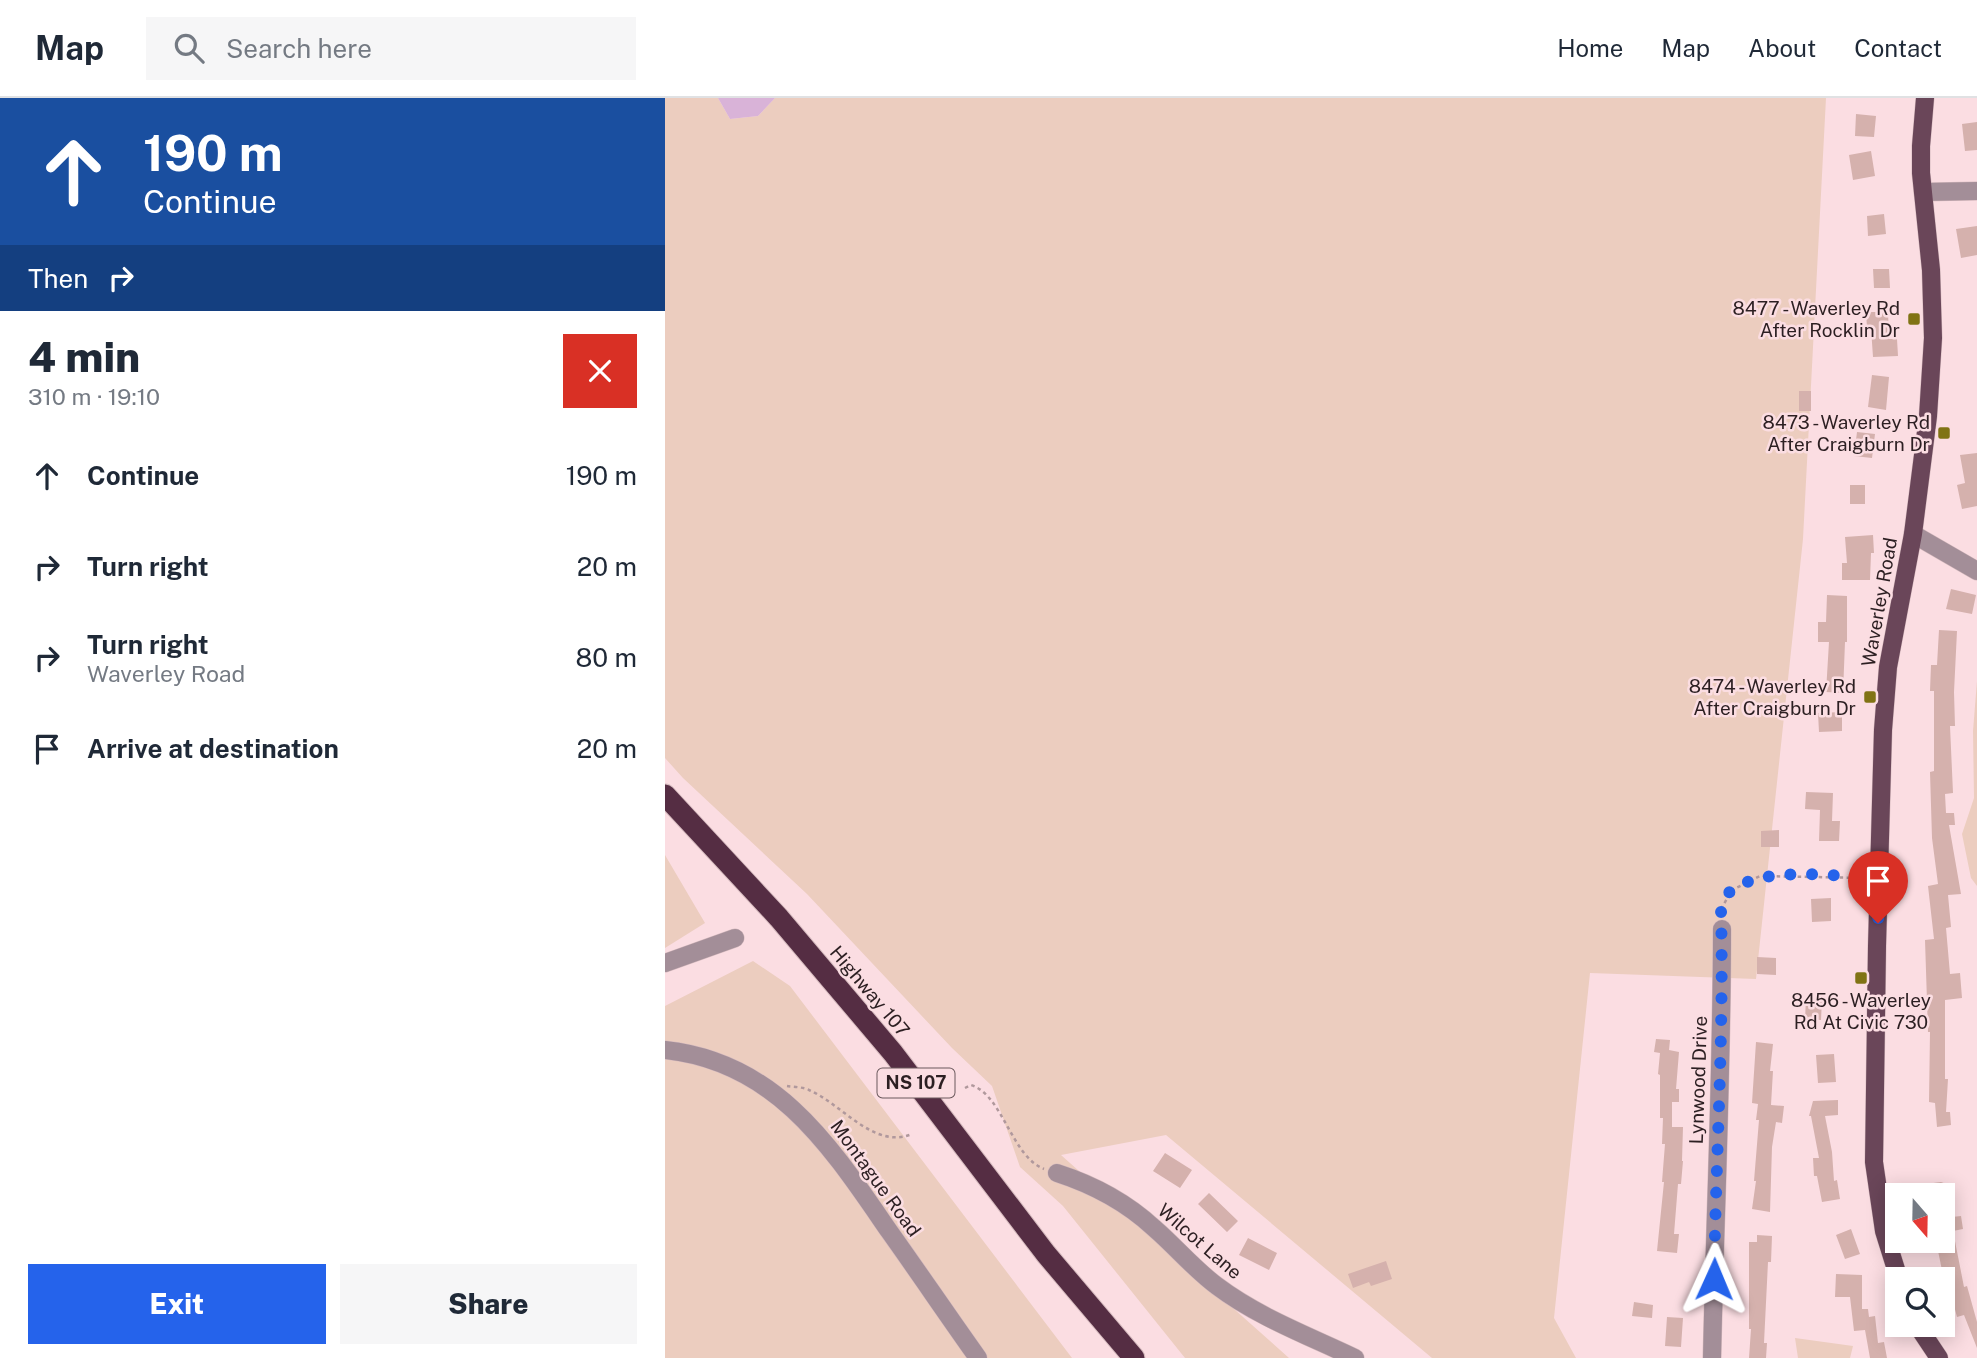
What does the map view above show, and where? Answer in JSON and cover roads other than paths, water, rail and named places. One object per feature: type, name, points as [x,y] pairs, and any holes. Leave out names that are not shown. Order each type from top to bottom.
[{"type":"highway","name":"Highway 107","points":[[665,795],[779,918],[893,1053],[1046,1254],[1134,1358]]},
{"type":"highway","points":[[1046,1254],[1081,1309],[1119,1358]]},
{"type":"highway","points":[[1046,1254],[1150,1358]]},
{"type":"main road","name":"Waverley Road","points":[[1895,1267],[1884,1231],[1874,1162],[1883,730],[1888,667],[1913,534],[1933,338],[1931,270],[1921,146],[1925,98]]},
{"type":"main road","points":[[1925,1337],[1939,1358]]},
{"type":"street","points":[[1923,192],[1977,191]]},
{"type":"street","points":[[1913,534],[1977,571]]},
{"type":"street","name":"Lynwood Drive","points":[[1712,1358],[1722,1032],[1722,929]]},
{"type":"street","points":[[665,963],[735,938]]},
{"type":"street","name":"Montague Road","points":[[665,1050],[715,1061],[758,1083],[790,1105],[825,1141],[978,1358]]},
{"type":"street","name":"Wilcot Lane","points":[[1057,1173],[1077,1179],[1136,1212],[1206,1278],[1244,1304],[1355,1358]]},
{"type":"place","name":"8477 - Waverley Rd After Rocklin Dr","points":[[1914,319]]},
{"type":"place","name":"8473 - Waverley Rd After Craigburn Dr","points":[[1944,433]]},
{"type":"place","name":"8474 - Waverley Rd After Craigburn Dr","points":[[1870,697]]},
{"type":"place","name":"8456 - Waverley Rd At Civic 730","points":[[1861,978]]}]
